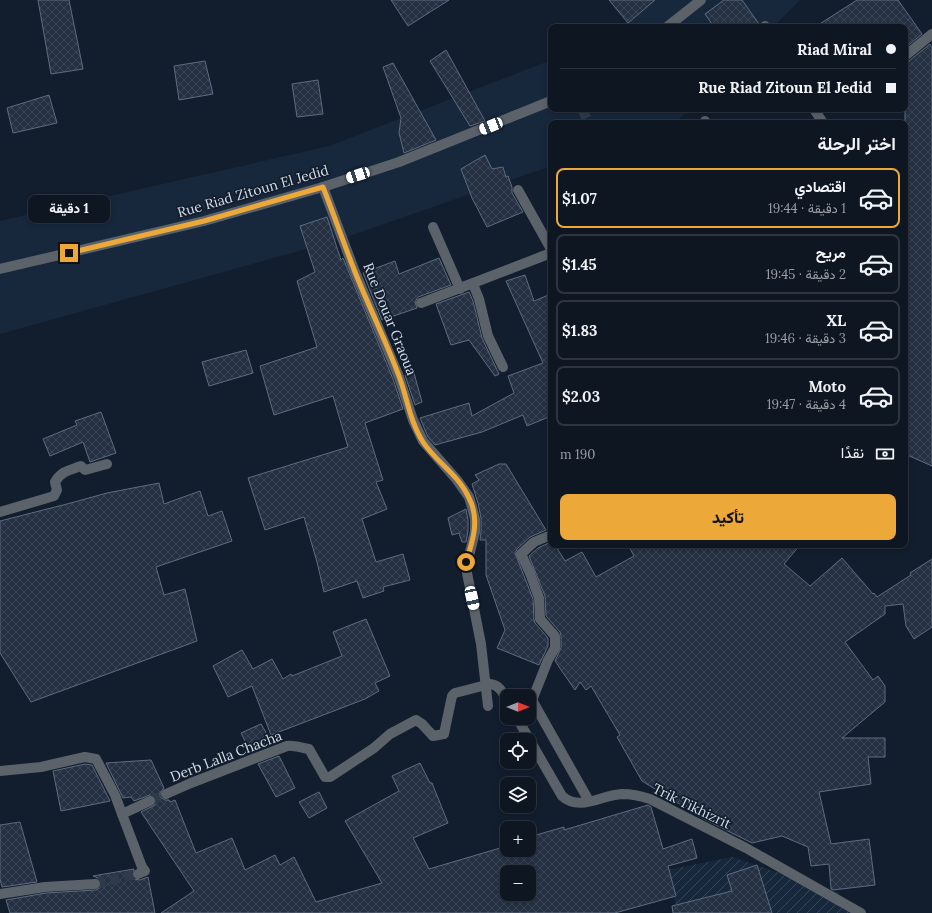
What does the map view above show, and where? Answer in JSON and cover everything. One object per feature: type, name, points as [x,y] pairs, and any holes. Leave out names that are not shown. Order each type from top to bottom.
[{"type":"street","points":[[671,24],[701,0]]},
{"type":"street","points":[[908,54],[932,34]]},
{"type":"street","name":"Rue Riad Zitoun El Jedid","points":[[0,269],[204,221],[323,187],[399,162],[548,102]]},
{"type":"street","name":"Rue Douar Graoua","points":[[323,187],[355,272],[400,377],[413,420],[423,442],[457,480],[471,502],[475,519],[475,532],[466,568],[481,644],[488,706]]},
{"type":"street","points":[[518,190],[548,244]]},
{"type":"street","points":[[433,227],[460,289]]},
{"type":"street","points":[[421,303],[548,254]]},
{"type":"street","points":[[473,284],[479,299],[488,336],[503,367]]},
{"type":"street","points":[[0,512],[54,496],[57,490],[55,482],[59,475],[63,473],[81,466],[85,470],[106,464]]},
{"type":"street","points":[[536,691],[548,660],[555,648],[555,636],[540,619],[538,598],[530,573],[520,554],[534,542],[548,535]]},
{"type":"street","points":[[486,685],[494,684],[500,690]]},
{"type":"street","name":"Derb Lalla Chacha","points":[[166,794],[288,746],[309,749],[325,777],[330,777],[368,752],[390,734],[416,720],[433,736],[444,734],[452,696],[455,693],[486,685]]},
{"type":"street","points":[[536,712],[589,801]]},
{"type":"street","name":"Trik Tikhizrit","points":[[523,725],[562,796],[572,803],[580,804],[622,794],[635,795],[650,799],[746,848],[861,913]]},
{"type":"street","points":[[0,771],[41,767],[85,757],[96,758],[115,795],[145,872],[138,874]]},
{"type":"street","points":[[122,814],[150,801]]},
{"type":"street","points":[[0,894],[45,886],[95,884]]},
{"type":"shaded area","points":[[649,0],[800,0],[776,24],[623,24]]},
{"type":"shaded area","points":[[548,61],[548,112],[687,112],[678,120],[548,120],[548,167],[335,241],[0,334],[0,221],[329,146]]},
{"type":"shaded area","points":[[732,857],[839,893],[852,913],[678,913],[667,870]]},
{"type":"building","points":[[38,0],[69,0],[83,69],[51,74]]},
{"type":"building","points":[[391,0],[449,0],[408,26]]},
{"type":"building","points":[[609,0],[655,0],[628,23]]},
{"type":"building","points":[[724,0],[742,0],[759,24],[712,24],[705,14]]},
{"type":"building","points":[[857,0],[898,0],[922,34],[908,46],[908,24],[820,24]]},
{"type":"building","points":[[930,44],[932,48],[932,466],[908,455],[908,120],[905,120],[905,112],[908,112],[909,61]]},
{"type":"building","points":[[446,50],[485,121],[470,126],[430,61]]},
{"type":"building","points":[[205,61],[213,94],[179,100],[174,66]]},
{"type":"building","points":[[393,63],[436,140],[404,153],[399,133],[401,118],[383,67]]},
{"type":"building","points":[[318,80],[323,114],[297,117],[292,84]]},
{"type":"building","points":[[49,95],[57,123],[13,133],[7,108]]},
{"type":"building","points":[[485,155],[492,169],[503,167],[506,177],[508,176],[512,187],[512,193],[523,212],[487,227],[472,198],[461,169]]},
{"type":"building","points":[[327,217],[341,260],[343,258],[393,379],[403,409],[365,423],[383,480],[376,482],[387,509],[362,519],[376,562],[403,554],[410,580],[383,587],[384,591],[363,598],[357,581],[324,592],[304,517],[265,530],[248,478],[348,447],[333,396],[274,415],[260,366],[317,347],[297,281],[315,272],[300,226]]},
{"type":"building","points":[[439,258],[451,285],[418,297],[415,302],[417,308],[382,320],[363,273],[395,261],[399,274]]},
{"type":"building","points":[[525,275],[534,301],[548,295],[548,417],[527,426],[523,415],[482,432],[435,445],[428,437],[420,418],[469,403],[472,416],[514,393],[508,376],[543,363],[506,281]]},
{"type":"building","points":[[469,292],[473,301],[482,338],[499,374],[495,376],[469,340],[451,345],[436,304]]},
{"type":"building","points":[[246,350],[253,373],[209,386],[202,362]]},
{"type":"building","points":[[414,373],[422,402],[415,405],[405,375]]},
{"type":"building","points":[[101,412],[116,453],[90,462],[83,442],[50,456],[43,439],[77,425],[75,421]]},
{"type":"building","points":[[499,464],[506,464],[546,530],[530,537],[517,549],[515,553],[533,599],[535,623],[548,638],[548,646],[539,665],[497,648],[505,630],[486,575],[486,540],[480,540],[481,518],[472,484],[479,480],[475,475]]},
{"type":"building","points":[[159,483],[164,504],[200,491],[208,516],[222,511],[232,541],[156,567],[164,595],[185,589],[197,641],[31,702],[0,653],[0,521],[107,493]]},
{"type":"building","points":[[466,509],[468,531],[466,542],[462,542],[459,533],[452,535],[448,518]]},
{"type":"building","points":[[548,543],[548,548],[557,548],[565,561],[582,552],[596,577],[634,556],[630,548],[797,548],[784,564],[810,586],[842,558],[877,597],[911,575],[910,573],[932,559],[932,627],[914,639],[906,626],[903,604],[885,606],[885,614],[845,642],[873,680],[878,676],[885,686],[885,702],[842,738],[885,738],[885,757],[868,757],[871,784],[819,792],[831,844],[869,839],[875,885],[833,890],[831,889],[829,864],[811,866],[808,847],[782,836],[752,843],[704,819],[642,781],[617,737],[620,735],[591,686],[586,690],[580,682],[575,690],[555,661],[561,648],[561,635],[546,616],[545,596],[529,556],[538,548]]},
{"type":"building","points":[[366,619],[390,676],[375,683],[379,691],[365,699],[271,735],[252,686],[228,697],[213,666],[242,650],[253,669],[272,659],[283,679],[291,674],[292,676],[342,656],[333,632]]},
{"type":"building","points":[[261,724],[273,744],[251,753],[241,733]]},
{"type":"building","points":[[279,756],[295,788],[276,797],[258,764]]},
{"type":"building","points":[[151,760],[164,788],[160,793],[160,797],[165,800],[169,800],[170,802],[175,800],[196,853],[232,838],[245,870],[275,855],[280,865],[294,857],[316,902],[382,883],[345,821],[399,791],[392,776],[420,763],[430,783],[432,783],[448,823],[413,838],[429,869],[500,848],[500,857],[536,857],[536,835],[564,827],[564,830],[648,805],[651,807],[663,849],[692,839],[697,858],[668,866],[676,896],[615,913],[161,913],[194,891],[141,812],[155,805],[156,798],[150,795],[134,801],[131,797],[123,798],[106,763]]},
{"type":"building","points":[[85,764],[92,765],[110,801],[61,811],[53,771]]},
{"type":"building","points":[[319,792],[327,808],[309,818],[299,802]]},
{"type":"building","points":[[20,822],[37,882],[2,887],[0,879],[0,825]]},
{"type":"building","points":[[757,865],[772,913],[673,913],[672,906],[732,891],[727,875]]},
{"type":"building","points":[[134,869],[132,874],[134,879],[140,880],[148,877],[155,913],[10,913],[6,900],[46,893],[96,890],[101,887],[101,883],[98,878],[93,876]]},
{"type":"tunnel","points":[[584,112],[588,120]]},
{"type":"tunnel","points":[[150,801],[166,794]]},
{"type":"tunnel","points":[[95,884],[138,874]]},
{"type":"route","points":[[69,253],[204,221],[323,187],[355,272],[400,377],[413,420],[423,442],[457,480],[469,498],[475,519],[475,532],[466,562]]}]
